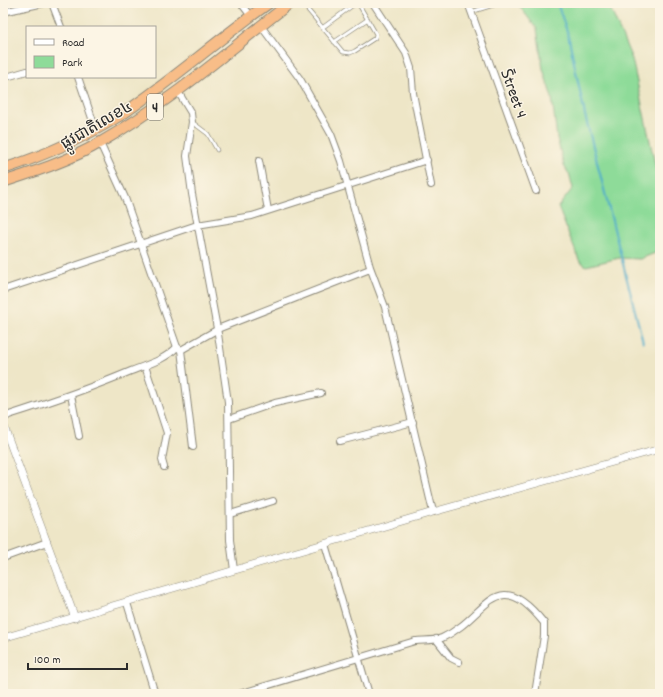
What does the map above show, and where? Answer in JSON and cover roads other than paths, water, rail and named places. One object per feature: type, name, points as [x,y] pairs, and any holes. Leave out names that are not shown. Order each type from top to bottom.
[{"type":"highway","name":"ផ្លូវជាតិលេខ៤","points":[[3,169],[38,158],[96,130],[124,112],[269,3]]},
{"type":"highway","name":"ផ្លូវជាតិលេខ៤","points":[[3,182],[50,166],[100,143],[131,124],[290,3]]},
{"type":"street","points":[[3,12],[44,3]]},
{"type":"street","points":[[52,3],[61,26]]},
{"type":"street","points":[[241,3],[251,16]]},
{"type":"street","points":[[373,3],[406,53],[411,68],[413,93],[431,186]]},
{"type":"street","name":"S̄treet 4","points":[[468,3],[536,191]]},
{"type":"street","points":[[261,26],[300,79],[331,134],[349,186],[370,269],[384,307],[413,422],[433,512]]},
{"type":"street","points":[[3,78],[26,71]]},
{"type":"street","points":[[78,78],[96,130]]},
{"type":"street","points":[[177,90],[191,112],[192,122],[187,156],[197,225],[217,331],[229,419],[231,554],[234,570]]},
{"type":"street","points":[[100,143],[125,198],[140,244],[179,349],[194,447]]},
{"type":"street","points":[[3,290],[197,225],[252,216],[427,160]]},
{"type":"street","points":[[259,161],[268,210]]},
{"type":"street","points":[[3,419],[9,415],[71,395],[145,366],[217,331],[370,269]]},
{"type":"street","points":[[145,366],[167,433],[162,460],[164,467]]},
{"type":"street","points":[[229,419],[275,403],[321,393]]},
{"type":"street","points":[[71,395],[79,436]]},
{"type":"street","points":[[340,441],[413,422]]},
{"type":"street","points":[[3,424],[75,618]]},
{"type":"street","points":[[3,638],[127,603],[433,512],[660,448]]},
{"type":"street","points":[[230,514],[273,501]]},
{"type":"street","points":[[3,558],[47,542]]},
{"type":"street","points":[[325,544],[369,694]]},
{"type":"street","points":[[238,694],[415,641],[436,639],[448,635],[495,596],[503,594],[511,594],[525,603],[544,623],[544,636],[535,694]]},
{"type":"street","points":[[127,603],[155,694]]},
{"type":"street","points":[[436,639],[451,658],[459,662]]},
{"type":"lane","points":[[302,3],[322,28],[343,52],[350,53],[375,38],[376,34],[357,3],[322,28]]},
{"type":"lane","points":[[471,12],[500,3]]},
{"type":"lane","points":[[334,42],[368,19]]},
{"type":"lane","points":[[192,122],[201,126],[208,134],[216,150]]},
{"type":"waterway","points":[[557,3],[568,34],[585,115],[643,342]]}]
